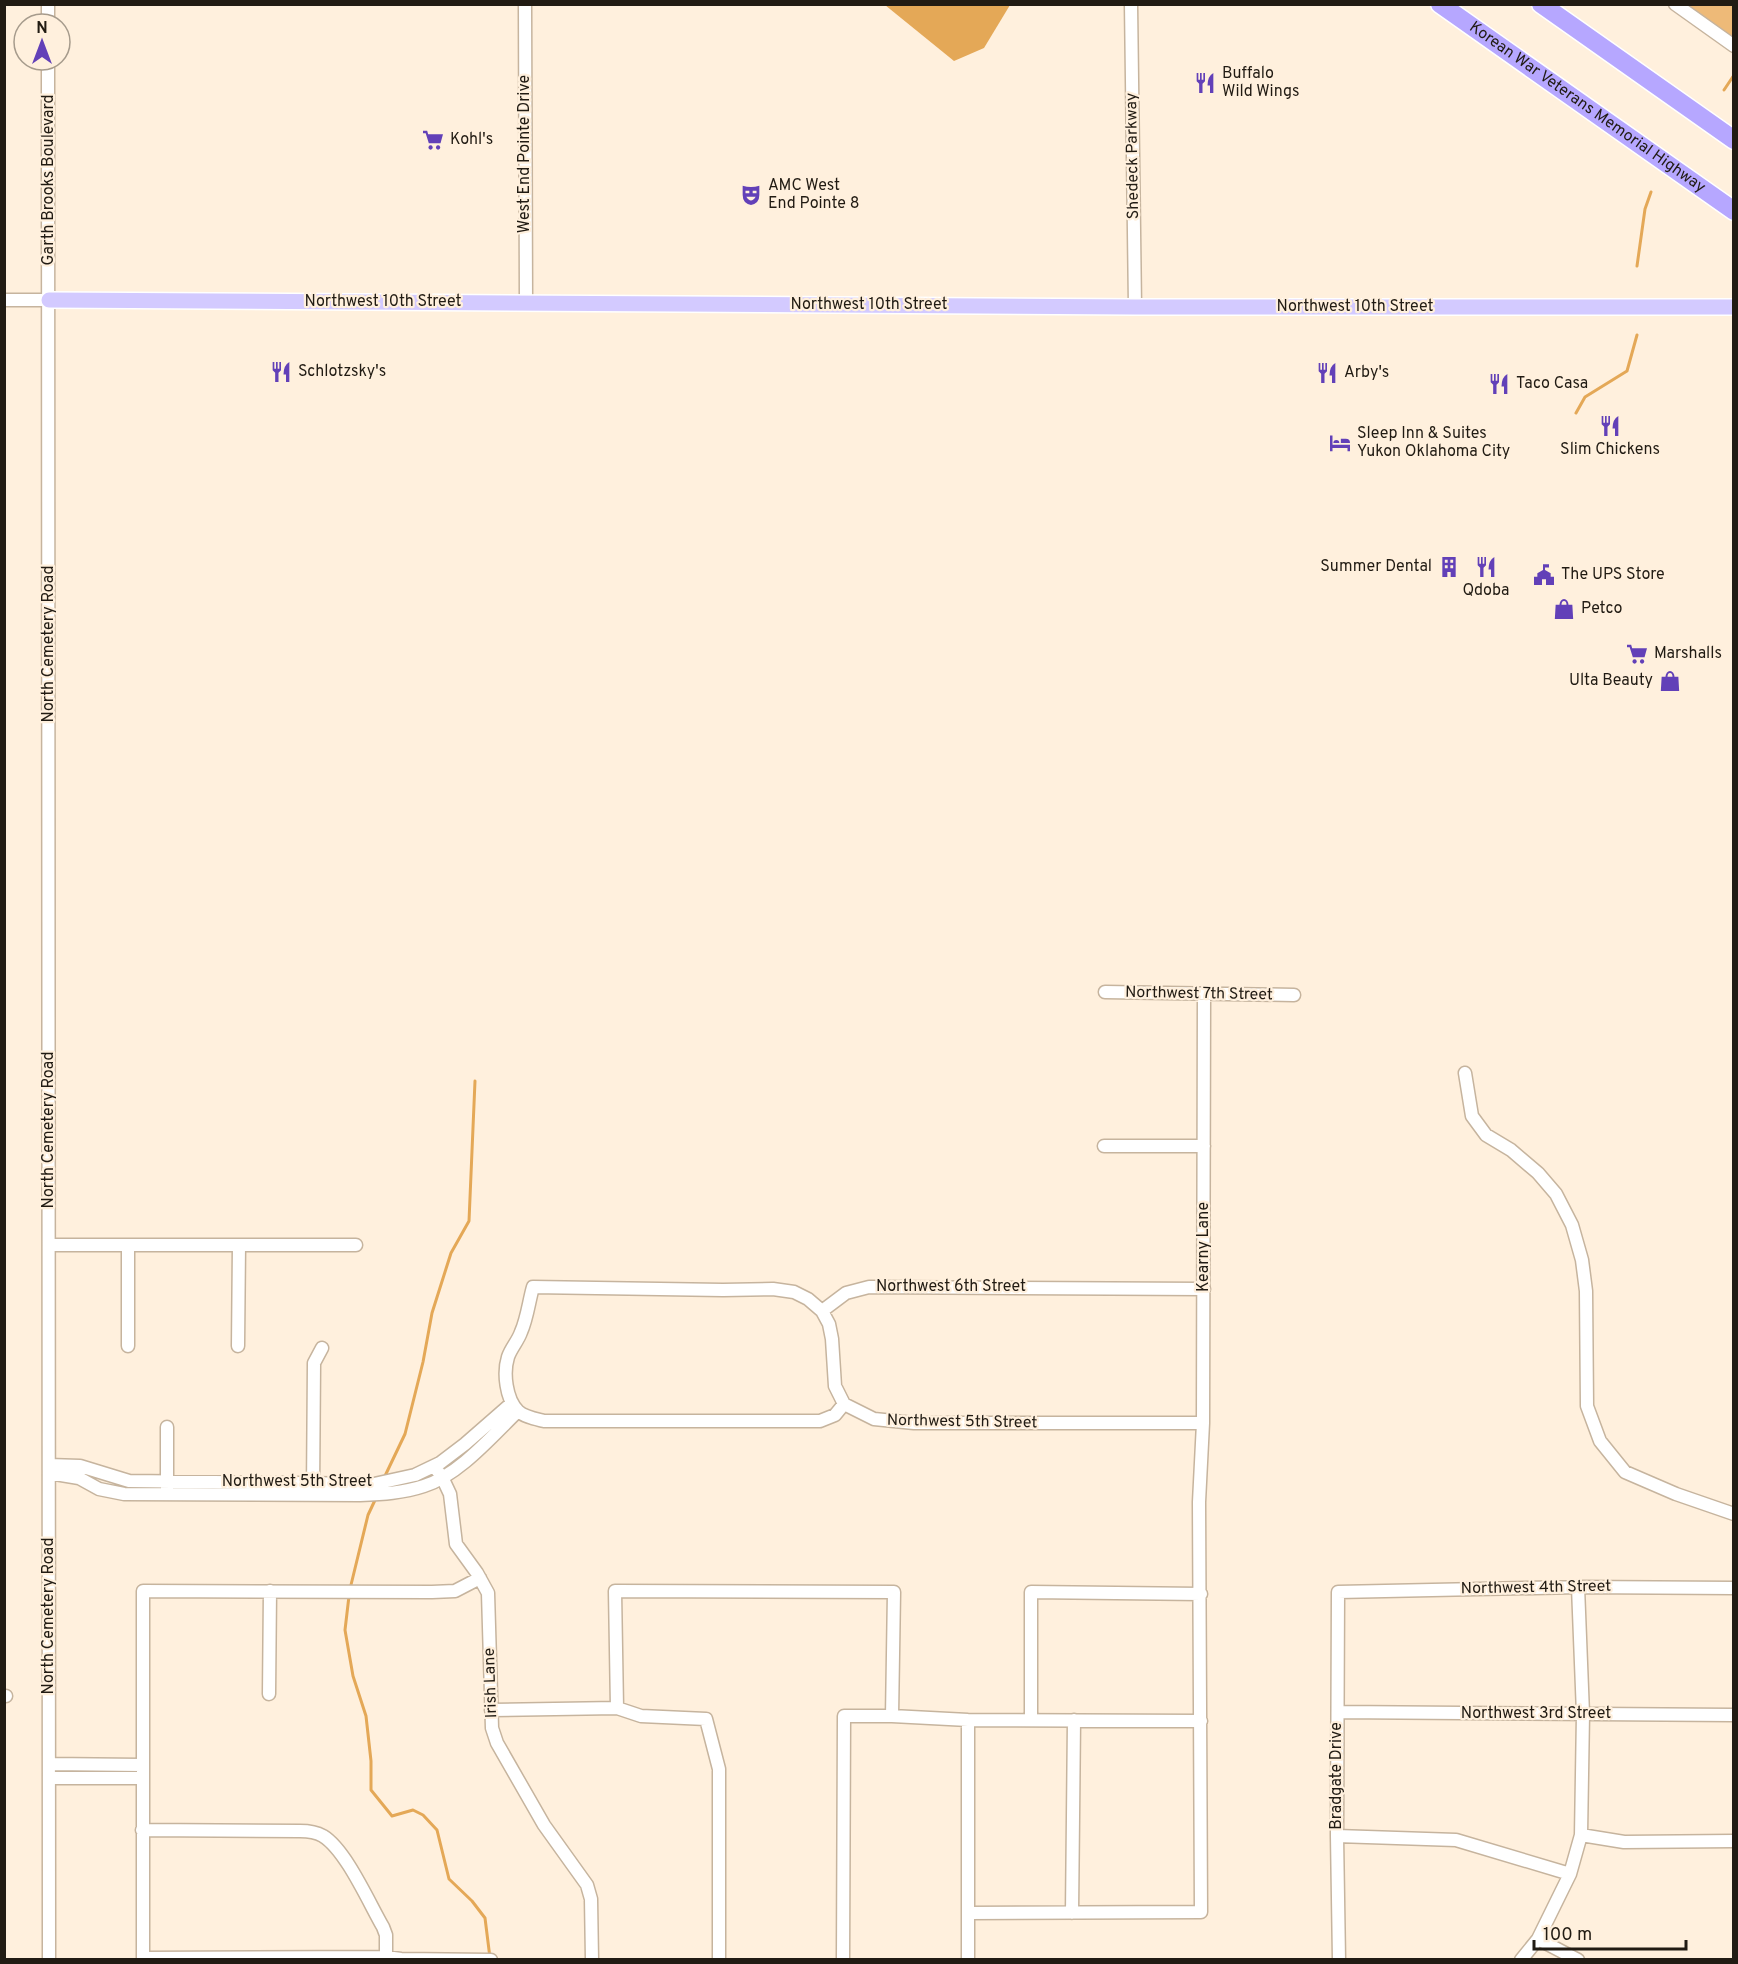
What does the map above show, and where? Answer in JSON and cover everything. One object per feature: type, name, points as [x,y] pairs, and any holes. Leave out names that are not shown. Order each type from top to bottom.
[{"type":"highway","name":"Korean War Veterans Memorial Highway","points":[[1440,4],[1734,211]]},
{"type":"highway","points":[[1541,4],[1734,140]]},
{"type":"main road","name":"Northwest 10th Street","points":[[49,300],[1135,307],[1734,307]]},
{"type":"street","name":"West End Pointe Drive","points":[[525,4],[526,303]]},
{"type":"street","name":"Shedeck Parkway","points":[[1131,4],[1135,307]]},
{"type":"street","points":[[1675,4],[1734,46]]},
{"type":"street","name":"Garth Brooks Boulevard","points":[[48,72],[49,300]]},
{"type":"street","name":"Northwest 10th Street","points":[[4,300],[49,300]]},
{"type":"street","name":"North Cemetery Road","points":[[49,300],[49,1959]]},
{"type":"street","name":"Northwest 7th Street","points":[[1105,992],[1294,995]]},
{"type":"street","name":"Kearny Lane","points":[[1072,1913],[1201,1912],[1199,1502],[1203,1423],[1204,993]]},
{"type":"street","points":[[1466,1073],[1472,1116],[1486,1135],[1511,1150],[1538,1173],[1556,1194],[1572,1225],[1582,1260],[1586,1291],[1587,1406],[1600,1441],[1625,1472],[1676,1494],[1734,1514]]},
{"type":"street","points":[[1104,1146],[1204,1146]]},
{"type":"street","points":[[49,1245],[356,1245]]},
{"type":"street","points":[[128,1245],[128,1346]]},
{"type":"street","points":[[238,1245],[238,1346]]},
{"type":"street","points":[[533,1287],[773,1289],[794,1292],[808,1299],[822,1311],[832,1339],[832,1368],[835,1386],[844,1404],[835,1416],[820,1421],[544,1421],[523,1415],[515,1407],[506,1379],[507,1360],[522,1331],[533,1287]]},
{"type":"street","name":"Northwest 6th Street","points":[[822,1311],[846,1293],[869,1287],[1203,1288]]},
{"type":"street","points":[[313,1489],[314,1364],[322,1348]]},
{"type":"street","name":"Northwest 5th Street","points":[[844,1404],[874,1419],[914,1423],[1203,1423]]},
{"type":"street","name":"Northwest 5th Street","points":[[49,1469],[79,1478],[99,1489],[124,1494],[167,1488],[313,1489],[374,1484],[415,1475],[434,1466],[515,1407]]},
{"type":"street","name":"Northwest 5th Street","points":[[313,1489],[360,1495],[398,1493],[427,1485],[466,1462],[515,1407]]},
{"type":"street","points":[[167,1427],[167,1488]]},
{"type":"street","name":"Irish Lane","points":[[434,1466],[450,1494],[456,1544],[488,1593],[492,1728],[497,1743],[544,1825],[587,1885],[591,1899],[592,1959]]},
{"type":"street","points":[[480,1578],[455,1591],[432,1592],[143,1591],[143,1959],[386,1957],[491,1959]]},
{"type":"street","points":[[1521,1959],[1538,1939],[1570,1874],[1581,1835],[1583,1714],[1578,1587]]},
{"type":"street","name":"Northwest 4th Street","points":[[1338,1592],[1578,1587],[1734,1588]]},
{"type":"street","points":[[269,1694],[270,1591]]},
{"type":"street","points":[[617,1708],[615,1591],[894,1592],[892,1716]]},
{"type":"street","points":[[1031,1720],[1031,1592],[1201,1594]]},
{"type":"street","name":"Bradgate Drive","points":[[1338,1592],[1339,1959]]},
{"type":"street","points":[[490,1710],[617,1708],[641,1716],[706,1719],[719,1769],[719,1959]]},
{"type":"street","name":"Northwest 3rd Street","points":[[1338,1712],[1734,1715]]},
{"type":"street","points":[[843,1959],[844,1716],[968,1720],[1201,1721]]},
{"type":"street","points":[[968,1720],[968,1959]]},
{"type":"street","points":[[969,1913],[1072,1913],[1074,1720]]},
{"type":"street","points":[[49,1764],[142,1765]]},
{"type":"street","points":[[49,1778],[142,1778]]},
{"type":"street","points":[[142,1830],[312,1831],[323,1836],[340,1851],[383,1927],[386,1935],[386,1957]]},
{"type":"street","points":[[1581,1835],[1624,1842],[1734,1841]]},
{"type":"street","points":[[1337,1836],[1456,1840],[1570,1874]]},
{"type":"street","points":[[1538,1939],[1578,1959]]},
{"type":"shaded area","points":[[885,5],[1010,5],[984,48],[954,61]]},
{"type":"shaded area","points":[[1685,5],[1733,5],[1733,40]]},
{"type":"waterway","points":[[1724,90],[1734,75]]},
{"type":"waterway","points":[[1637,266],[1645,209],[1651,192]]},
{"type":"waterway","points":[[1576,413],[1585,397],[1627,371],[1637,335]]},
{"type":"waterway","points":[[384,1478],[405,1434],[423,1362],[432,1313],[451,1253],[469,1221],[475,1081]]},
{"type":"waterway","points":[[350,1589],[368,1515],[376,1498]]},
{"type":"waterway","points":[[349,1596],[345,1630],[353,1676],[366,1716],[371,1761],[371,1790],[392,1816],[413,1810],[423,1815],[437,1830],[449,1879],[472,1901],[485,1918],[490,1958]]},
{"type":"place","name":"Buffalo Wild Wings","points":[[1205,83]]},
{"type":"place","name":"Kohl's","points":[[433,140]]},
{"type":"place","name":"AMC West End Pointe 8","points":[[751,195]]},
{"type":"place","name":"Schlotzsky's","points":[[281,372]]},
{"type":"place","name":"Arby's","points":[[1327,373]]},
{"type":"place","name":"Taco Casa","points":[[1499,384]]},
{"type":"place","name":"Slim Chickens","points":[[1610,426]]},
{"type":"place","name":"Sleep Inn & Suites Yukon Oklahoma City","points":[[1340,443]]},
{"type":"place","name":"Summer Dental","points":[[1449,567]]},
{"type":"place","name":"Qdoba","points":[[1486,567]]},
{"type":"place","name":"The UPS Store","points":[[1544,575]]},
{"type":"place","name":"Petco","points":[[1564,609]]},
{"type":"place","name":"Marshalls","points":[[1637,654]]},
{"type":"place","name":"Ulta Beauty","points":[[1670,681]]}]
